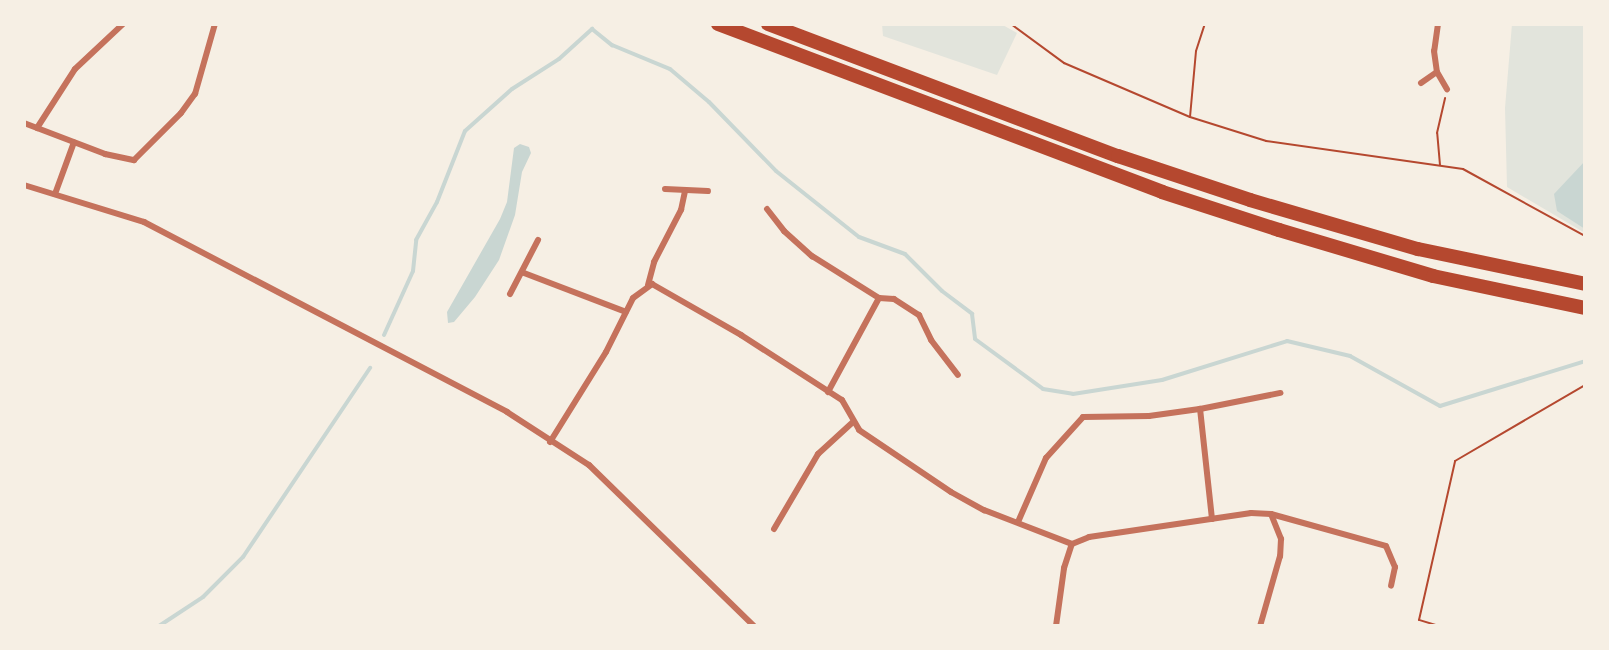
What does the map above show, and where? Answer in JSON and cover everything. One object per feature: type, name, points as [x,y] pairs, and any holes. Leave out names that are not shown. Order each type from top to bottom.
[{"type":"highway","points":[[718,24],[1162,192],[1433,276],[1585,308]]},
{"type":"highway","points":[[768,24],[1118,156],[1250,200],[1418,249],[1585,284]]},
{"type":"street","points":[[37,128],[75,69],[123,24]]},
{"type":"street","points":[[24,123],[74,142],[134,159],[181,113],[195,94],[215,24]]},
{"type":"street","points":[[1438,24],[1434,51],[1437,72],[1447,89]]},
{"type":"street","points":[[1421,83],[1437,72]]},
{"type":"street","points":[[56,194],[74,142]]},
{"type":"street","points":[[24,185],[144,222],[507,412],[588,465],[624,496],[754,626]]},
{"type":"street","points":[[665,189],[708,191]]},
{"type":"street","points":[[550,442],[633,298],[648,285],[654,262],[681,210],[685,191]]},
{"type":"street","points":[[767,209],[784,231],[812,256],[879,298],[894,299],[919,315],[931,340],[958,375]]},
{"type":"street","points":[[510,294],[524,273],[538,240]]},
{"type":"street","points":[[524,273],[626,312]]},
{"type":"street","points":[[648,285],[656,285],[741,335],[842,400],[853,422],[951,492],[1072,544],[1089,537],[1212,519],[1271,514],[1386,546],[1395,567],[1391,586]]},
{"type":"street","points":[[828,392],[879,298]]},
{"type":"street","points":[[1018,522],[1046,458],[1083,417],[1149,416],[1200,409],[1280,393]]},
{"type":"street","points":[[1200,409],[1212,519]]},
{"type":"street","points":[[774,529],[818,454],[853,422]]},
{"type":"street","points":[[1260,626],[1280,556],[1281,539],[1271,514]]},
{"type":"street","points":[[1056,626],[1064,568],[1072,544]]},
{"type":"path","points":[[1011,24],[1064,63],[1190,117],[1266,141],[1463,169],[1585,236]]},
{"type":"path","points":[[1019,29],[1022,24]]},
{"type":"path","points":[[1190,117],[1196,51],[1205,24]]},
{"type":"path","points":[[1440,165],[1437,133],[1447,89]]},
{"type":"path","points":[[1439,626],[1419,621],[1455,461],[1585,385]]},
{"type":"shaded area","points":[[882,24],[1001,24],[1017,33],[997,75],[883,36]]},
{"type":"shaded area","points":[[1512,24],[1585,24],[1585,233],[1507,187],[1505,108]]},
{"type":"shaded area","points":[[520,144],[529,147],[531,153],[522,172],[515,215],[499,260],[475,297],[454,322],[448,323],[447,312],[500,219],[507,202],[514,148]]},
{"type":"shaded area","points":[[1585,161],[1585,229],[1557,211],[1554,194]]},
{"type":"waterway","points":[[384,335],[413,271],[416,240],[437,202],[465,131],[512,89],[559,59],[592,29],[612,45],[670,69],[709,102],[776,171],[859,237],[905,254],[942,291],[972,314],[975,339],[1043,389],[1073,394],[1162,380],[1287,341],[1350,356],[1440,406],[1585,361]]},
{"type":"waterway","points":[[159,626],[203,597],[243,557],[370,368]]}]
